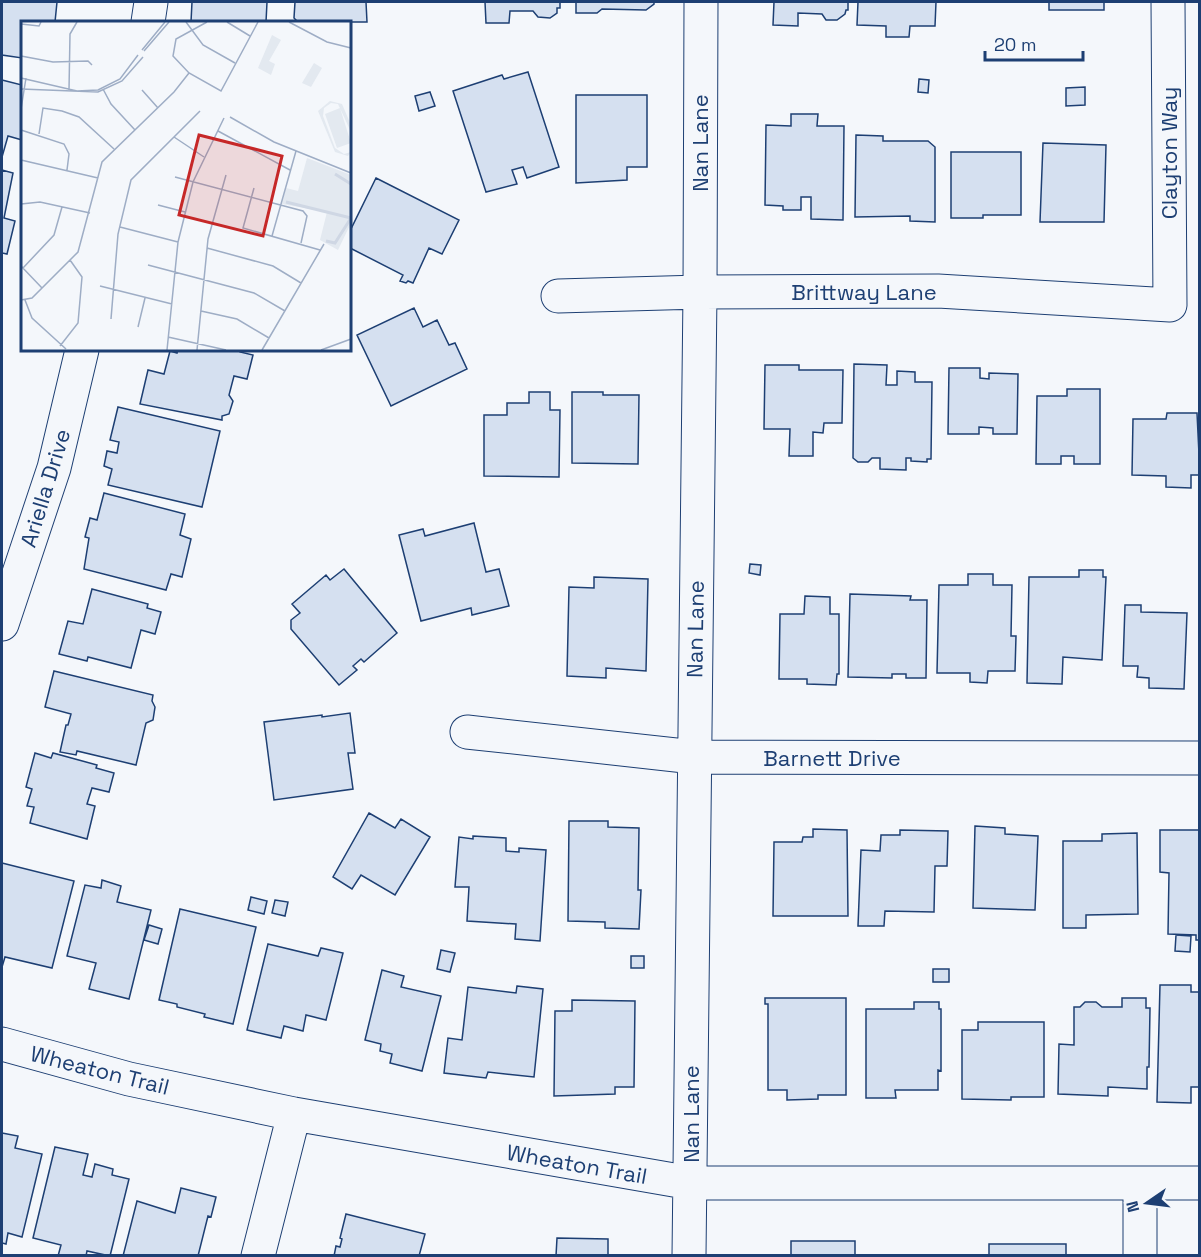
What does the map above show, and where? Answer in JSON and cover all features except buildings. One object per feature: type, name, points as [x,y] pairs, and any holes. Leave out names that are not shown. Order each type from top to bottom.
[{"type":"street","points":[[148,21],[151,2]]},
{"type":"street","name":"Nan Lane","points":[[689,1256],[700,292],[700,2]]},
{"type":"street","name":"Clayton Way","points":[[1168,2],[1170,305]]},
{"type":"street","name":"Brittway Lane","points":[[558,296],[700,292],[938,291],[1170,305]]},
{"type":"street","name":"Ariella Drive","points":[[2,624],[54,468],[82,351]]},
{"type":"street","name":"Barnett Drive","points":[[466,732],[694,757],[1200,759]]},
{"type":"street","name":"Wheaton Trail","points":[[2,1044],[129,1080],[294,1114],[691,1183],[1200,1183]]},
{"type":"street","points":[[258,1256],[294,1114]]},
{"type":"street","points":[[1140,1183],[1140,1256]]}]
